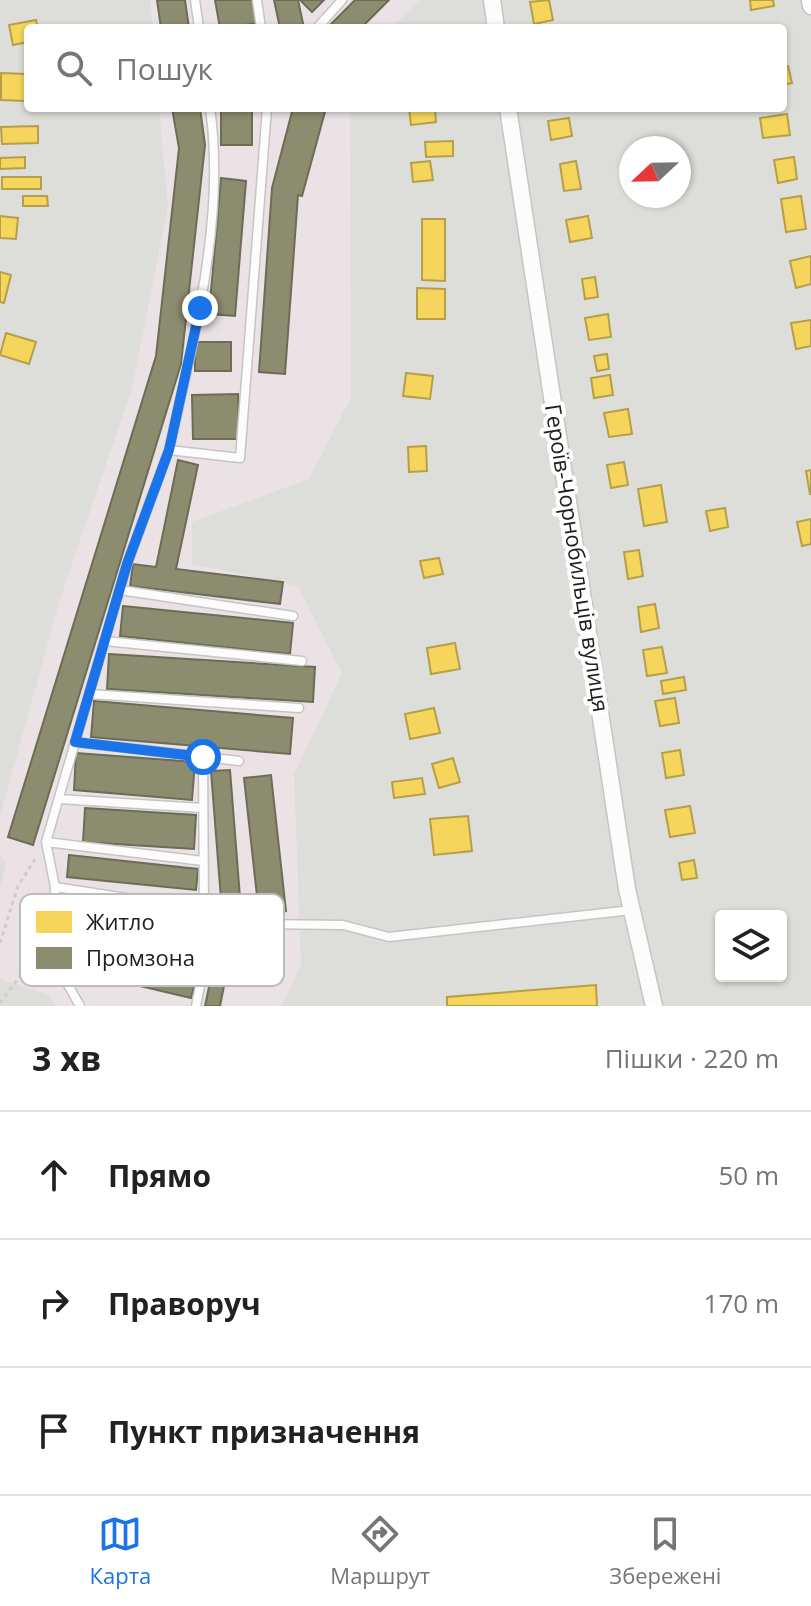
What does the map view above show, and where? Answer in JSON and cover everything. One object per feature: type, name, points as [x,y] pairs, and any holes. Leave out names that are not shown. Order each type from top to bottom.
[{"type":"street","points":[[492,0],[495,24]]},
{"type":"street","points":[[810,0],[811,6]]},
{"type":"street","name":"Героїв-Чорнобильців вулиця","points":[[509,112],[632,910],[654,1006]]},
{"type":"lane","points":[[195,0],[198,24]]},
{"type":"lane","points":[[257,0],[260,24]]},
{"type":"lane","points":[[321,24],[342,0]]},
{"type":"lane","points":[[55,894],[46,842],[120,590],[169,450],[200,308],[217,154],[211,112]]},
{"type":"lane","points":[[169,450],[240,458],[267,112]]},
{"type":"lane","points":[[120,590],[293,616]]},
{"type":"lane","points":[[105,641],[302,661]]},
{"type":"lane","points":[[89,694],[299,708]]},
{"type":"lane","points":[[75,742],[239,761]]},
{"type":"lane","points":[[203,757],[204,894]]},
{"type":"lane","points":[[59,799],[203,808]]},
{"type":"lane","points":[[46,842],[203,861]]},
{"type":"lane","points":[[55,887],[100,894]]},
{"type":"lane","points":[[284,924],[343,925],[389,937],[632,910]]},
{"type":"lane","points":[[69,986],[80,1006]]},
{"type":"lane","points":[[196,1006],[200,986]]},
{"type":"path","points":[[0,943],[18,886],[46,842]]},
{"type":"path","points":[[0,1003],[20,976]]},
{"type":"shaded area","points":[[0,0],[811,0],[811,1006],[0,1006]]},
{"type":"shaded area","points":[[150,0],[421,0],[395,24],[153,24]]},
{"type":"shaded area","points":[[159,112],[350,112],[351,398],[309,479],[192,522],[192,564],[298,586],[342,673],[294,775],[301,964],[282,1006],[56,1006],[49,995],[21,986],[284,986],[284,894],[20,894],[20,986],[0,979],[0,887],[6,865],[0,854],[0,816],[60,599],[132,388],[168,206]]},
{"type":"building: Житло","points":[[549,0],[553,20],[534,24],[530,2]]},
{"type":"building: Житло","points":[[750,0],[773,0],[774,6],[751,10]]},
{"type":"building: Житло","points":[[36,20],[37,24],[24,24],[24,43],[13,45],[9,25]]},
{"type":"building: Житло","points":[[787,66],[792,83],[787,84]]},
{"type":"building: Житло","points":[[1,73],[24,74],[24,101],[1,100]]},
{"type":"building: Житло","points":[[409,112],[435,112],[436,122],[411,125]]},
{"type":"building: Житло","points":[[787,114],[790,135],[763,138],[760,118]]},
{"type":"building: Житло","points":[[569,118],[572,136],[551,140],[548,121]]},
{"type":"building: Житло","points":[[38,126],[38,143],[2,144],[1,127]]},
{"type":"building: Житло","points":[[453,141],[453,156],[426,157],[425,142]]},
{"type":"building: Житло","points":[[25,157],[25,168],[0,169],[0,158]]},
{"type":"building: Житло","points":[[794,157],[797,179],[778,183],[774,160]]},
{"type":"building: Житло","points":[[430,161],[433,180],[413,182],[411,163]]},
{"type":"building: Житло","points":[[576,161],[581,189],[564,191],[560,164]]},
{"type":"building: Житло","points":[[2,177],[41,177],[41,189],[2,189]]},
{"type":"building: Житло","points":[[23,196],[47,196],[48,206],[23,206]]},
{"type":"building: Житло","points":[[801,196],[806,229],[786,232],[781,199]]},
{"type":"building: Житло","points":[[0,216],[18,218],[16,239],[0,238]]},
{"type":"building: Житло","points":[[588,216],[592,238],[570,242],[566,220]]},
{"type":"building: Житло","points":[[422,219],[445,219],[445,281],[422,280]]},
{"type":"building: Житло","points":[[811,256],[811,284],[796,288],[790,261]]},
{"type":"building: Житло","points":[[0,272],[11,275],[4,303],[0,302]]},
{"type":"building: Житло","points":[[595,277],[598,297],[585,299],[582,279]]},
{"type":"building: Житло","points":[[417,288],[445,289],[445,319],[417,319]]},
{"type":"building: Житло","points":[[608,314],[611,337],[589,340],[585,318]]},
{"type":"building: Житло","points":[[811,320],[811,346],[796,349],[791,323]]},
{"type":"building: Житло","points":[[6,333],[36,342],[29,364],[0,355]]},
{"type":"building: Житло","points":[[607,354],[609,369],[597,371],[594,356]]},
{"type":"building: Житло","points":[[406,373],[433,376],[430,399],[403,396]]},
{"type":"building: Житло","points":[[610,375],[613,395],[594,398],[591,378]]},
{"type":"building: Житло","points":[[628,409],[632,434],[609,437],[604,413]]},
{"type":"building: Житло","points":[[426,446],[427,471],[409,472],[408,447]]},
{"type":"building: Житло","points":[[624,462],[628,485],[611,488],[607,465]]},
{"type":"building: Житло","points":[[811,470],[811,494],[810,494],[806,471]]},
{"type":"building: Житло","points":[[661,485],[667,522],[644,526],[638,489]]},
{"type":"building: Житло","points":[[725,508],[728,527],[710,531],[706,511]]},
{"type":"building: Житло","points":[[811,519],[811,544],[802,546],[797,522]]},
{"type":"building: Житло","points":[[639,550],[643,576],[628,579],[624,552]]},
{"type":"building: Житло","points":[[439,558],[443,574],[424,578],[420,561]]},
{"type":"building: Житло","points":[[655,604],[659,628],[641,632],[638,607]]},
{"type":"building: Житло","points":[[455,643],[460,669],[431,674],[427,648]]},
{"type":"building: Житло","points":[[662,647],[667,673],[647,676],[643,650]]},
{"type":"building: Житло","points":[[684,677],[686,690],[663,694],[661,681]]},
{"type":"building: Житло","points":[[675,698],[679,723],[660,726],[655,701]]},
{"type":"building: Житло","points":[[434,708],[440,733],[410,739],[405,714]]},
{"type":"building: Житло","points":[[680,750],[684,775],[666,778],[662,753]]},
{"type":"building: Житло","points":[[453,758],[460,782],[439,788],[432,764]]},
{"type":"building: Житло","points":[[422,778],[425,794],[394,798],[392,782]]},
{"type":"building: Житло","points":[[690,806],[695,833],[670,837],[665,810]]},
{"type":"building: Житло","points":[[468,816],[472,851],[434,855],[430,819]]},
{"type":"building: Житло","points":[[694,860],[697,878],[682,880],[679,863]]},
{"type":"building: Житло","points":[[596,985],[597,1006],[447,1006],[447,997]]},
{"type":"building: Промзона","points":[[157,0],[185,0],[188,24],[160,24]]},
{"type":"building: Промзона","points":[[215,0],[256,0],[261,23],[219,24]]},
{"type":"building: Промзона","points":[[274,0],[298,0],[303,24],[279,24]]},
{"type":"building: Промзона","points":[[300,0],[324,0],[312,12]]},
{"type":"building: Промзона","points":[[355,0],[389,0],[365,24],[331,24]]},
{"type":"building: Промзона","points":[[173,112],[201,112],[205,145],[181,364],[33,845],[8,837],[156,356],[179,148]]},
{"type":"building: Промзона","points":[[221,112],[252,112],[252,145],[221,145]]},
{"type":"building: Промзона","points":[[292,112],[325,112],[302,196],[298,195],[285,374],[259,372],[272,188]]},
{"type":"building: Промзона","points":[[221,178],[246,181],[235,316],[209,314]]},
{"type":"building: Промзона","points":[[195,342],[231,342],[231,371],[195,371]]},
{"type":"building: Промзона","points":[[238,394],[239,439],[193,439],[192,395]]},
{"type":"building: Промзона","points":[[178,460],[198,465],[176,569],[283,582],[280,604],[130,586],[133,564],[156,567]]},
{"type":"building: Промзона","points":[[123,606],[293,623],[290,654],[120,636]]},
{"type":"building: Промзона","points":[[109,654],[315,667],[313,702],[107,689]]},
{"type":"building: Промзона","points":[[94,701],[293,718],[290,754],[91,737]]},
{"type":"building: Промзона","points":[[76,753],[195,762],[192,800],[74,790]]},
{"type":"building: Промзона","points":[[230,770],[240,894],[221,894],[211,771]]},
{"type":"building: Промзона","points":[[271,775],[286,911],[284,894],[257,894],[244,778]]},
{"type":"building: Промзона","points":[[85,808],[196,815],[194,849],[83,842]]},
{"type":"building: Промзона","points":[[69,855],[198,869],[196,890],[67,877]]},
{"type":"building: Промзона","points":[[140,986],[194,986],[191,998]]},
{"type":"building: Промзона","points":[[209,986],[224,986],[220,1006],[205,1006]]},
{"type":"route","points":[[200,308],[169,450],[127,564],[75,742],[203,757]]}]
